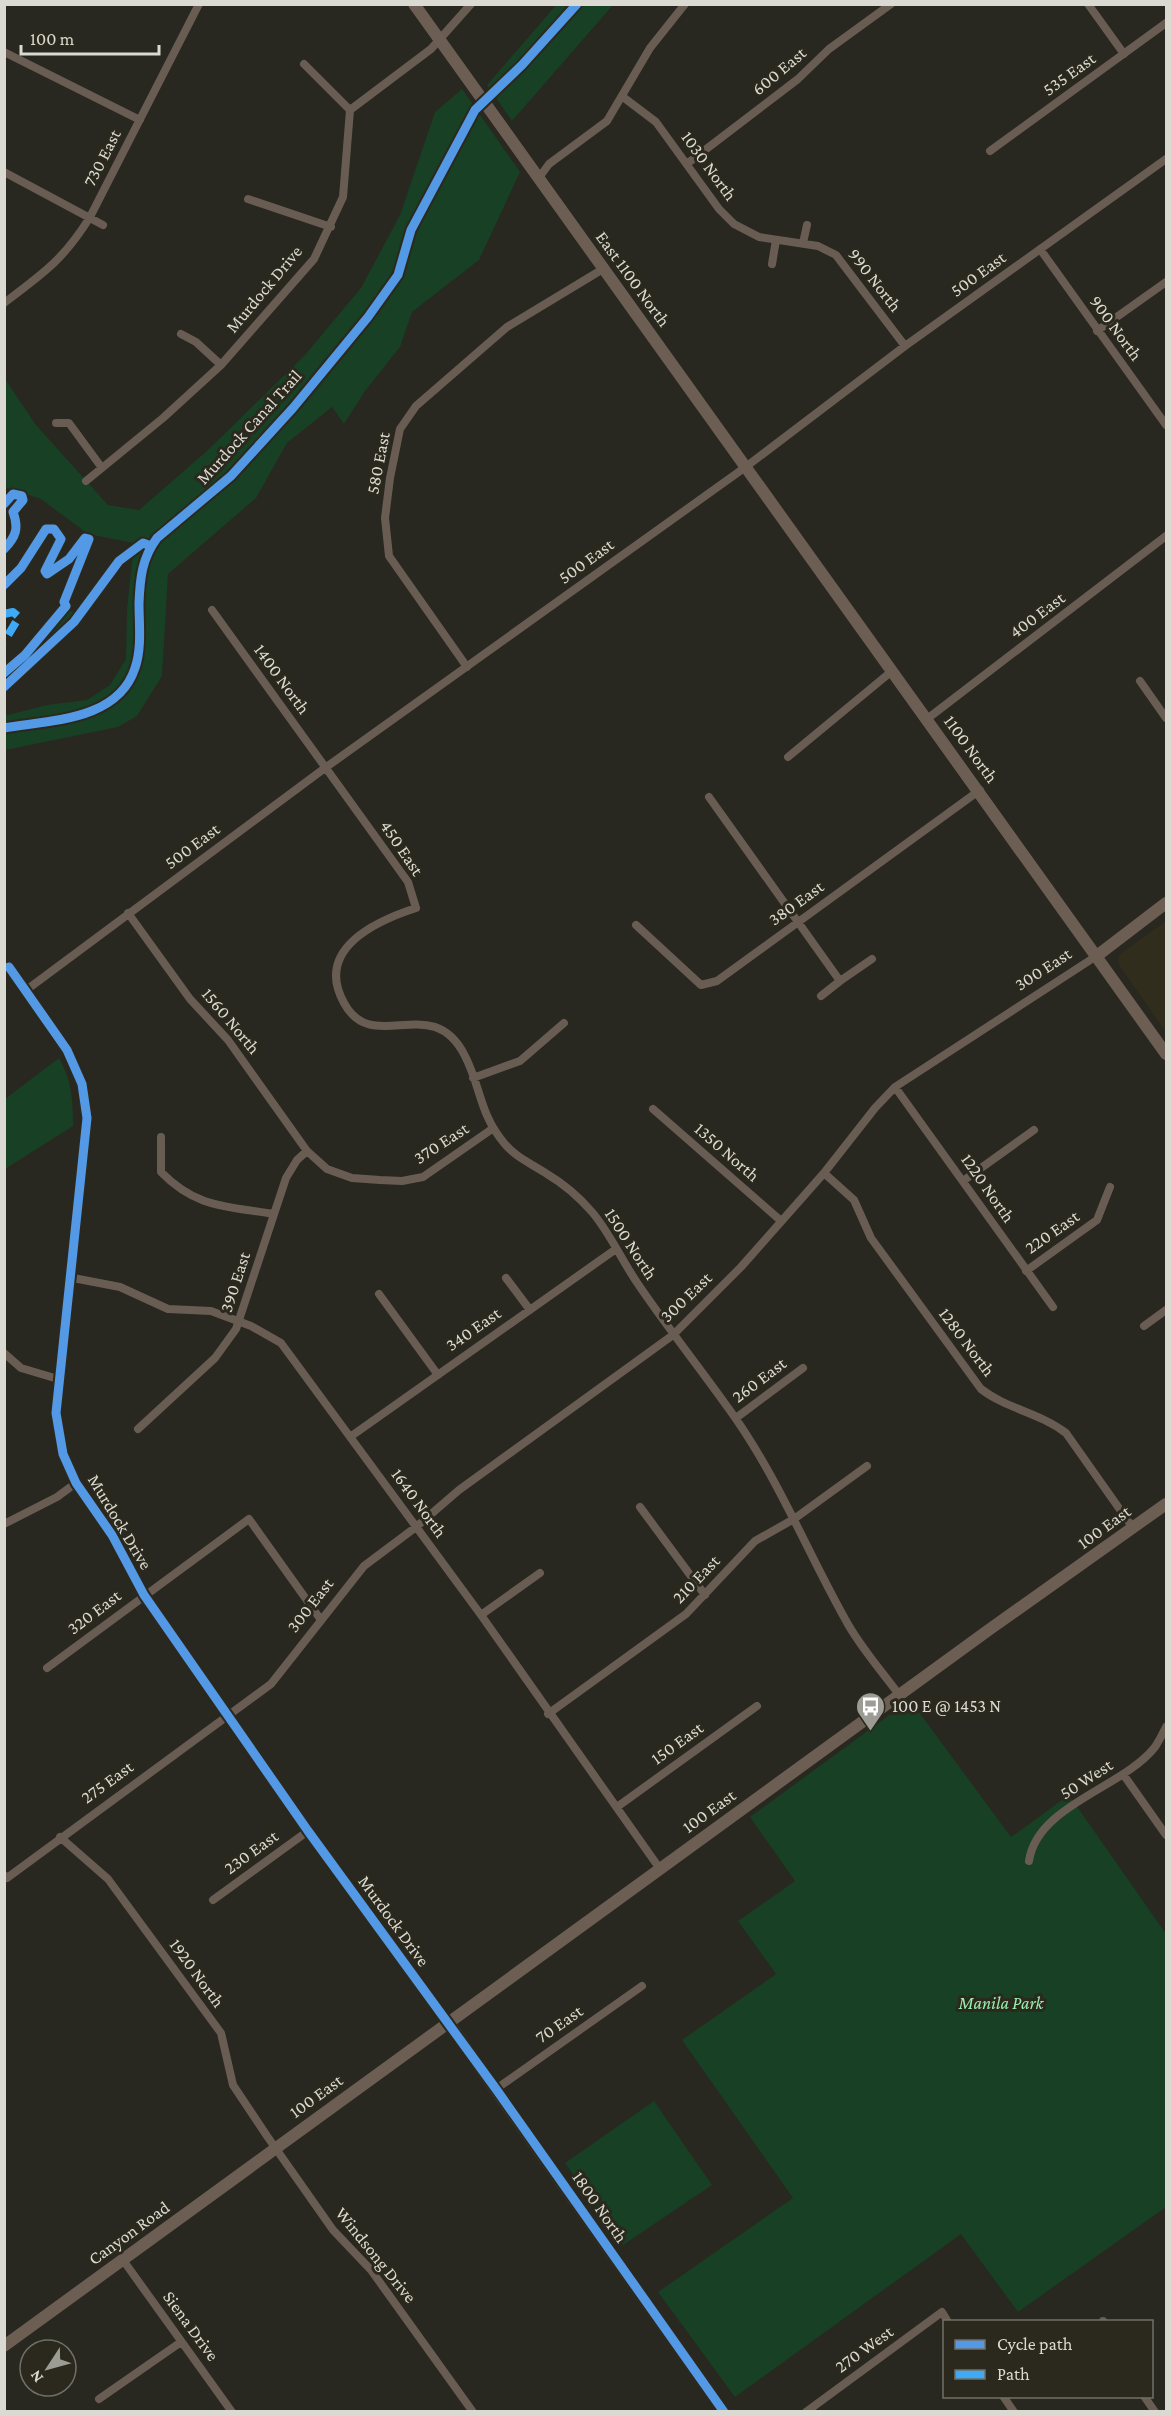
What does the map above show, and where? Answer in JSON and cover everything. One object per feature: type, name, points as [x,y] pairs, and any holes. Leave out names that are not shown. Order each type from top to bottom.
[{"type":"street","name":"730 East","points":[[4,303],[54,266],[74,243],[90,217],[199,4]]},
{"type":"street","points":[[414,4],[439,40]]},
{"type":"street","points":[[304,64],[350,110],[431,49],[471,4]]},
{"type":"street","points":[[538,179],[549,164],[602,126],[623,97],[650,48],[686,4]]},
{"type":"street","name":"600 East","points":[[688,163],[791,85],[829,49],[891,4]]},
{"type":"street","points":[[1088,4],[1124,54]]},
{"type":"street","name":"535 East","points":[[990,151],[1167,23]]},
{"type":"street","name":"East 1100 North","points":[[439,40],[747,466]]},
{"type":"street","points":[[4,52],[140,120]]},
{"type":"street","name":"1030 North","points":[[623,97],[656,122],[688,163],[719,209],[734,224],[752,234],[776,240]]},
{"type":"street","name":"Murdock Drive","points":[[86,481],[221,365],[314,259],[331,227],[343,197],[350,110]]},
{"type":"street","name":"500 East","points":[[26,991],[325,768],[747,466],[905,346],[1167,159]]},
{"type":"street","points":[[4,172],[103,225]]},
{"type":"street","points":[[248,199],[331,227]]},
{"type":"street","points":[[803,243],[807,225]]},
{"type":"street","points":[[772,264],[776,240]]},
{"type":"street","name":"990 North","points":[[776,240],[827,249],[841,260],[905,346]]},
{"type":"street","name":"900 North","points":[[1040,249],[1167,425]]},
{"type":"street","name":"580 East","points":[[467,667],[389,556],[385,518],[400,429],[416,406],[507,327],[603,269]]},
{"type":"street","points":[[1097,331],[1167,282]]},
{"type":"street","points":[[181,334],[196,342],[221,365]]},
{"type":"street","points":[[56,423],[69,423],[102,468]]},
{"type":"street","name":"1100 North","points":[[747,466],[1167,1053]]},
{"type":"street","name":"400 East","points":[[927,719],[1167,536]]},
{"type":"street","name":"1400 North","points":[[212,610],[325,768]]},
{"type":"street","points":[[788,757],[892,671]]},
{"type":"street","points":[[1140,681],[1167,718]]},
{"type":"street","name":"450 East","points":[[325,768],[408,882],[416,908],[357,934],[340,957],[338,987]]},
{"type":"street","name":"380 East","points":[[636,925],[701,986],[717,981],[980,790]]},
{"type":"street","points":[[709,797],[840,981]]},
{"type":"street","name":"300 East","points":[[227,1715],[271,1684],[364,1566],[416,1527],[459,1490],[673,1335],[713,1297],[824,1173],[875,1108],[896,1087],[1098,955],[1167,903]]},
{"type":"street","name":"1560 North","points":[[128,913],[190,999],[228,1040],[307,1151]]},
{"type":"street","points":[[821,996],[872,959]]},
{"type":"street","name":"Murdock Drive","points":[[9,967],[68,1050],[82,1084],[87,1118],[58,1379],[56,1413],[63,1454],[76,1483],[112,1535],[144,1595],[308,1831],[448,2022]]},
{"type":"street","name":"1500 North","points":[[338,987],[353,1015],[367,1023],[382,1027],[427,1023],[448,1032],[465,1055],[483,1110],[492,1129],[521,1159],[570,1190],[593,1213],[673,1335],[736,1418],[757,1450],[850,1629],[900,1696]]},
{"type":"street","points":[[473,1078],[520,1061],[564,1023]]},
{"type":"street","name":"1220 North","points":[[896,1087],[1053,1307]]},
{"type":"street","name":"1350 North","points":[[653,1109],[780,1220]]},
{"type":"street","name":"370 East","points":[[307,1151],[327,1169],[352,1178],[402,1181],[423,1177],[492,1129]]},
{"type":"street","points":[[963,1181],[1034,1130]]},
{"type":"street","points":[[161,1137],[160,1172],[176,1187],[197,1200],[274,1214]]},
{"type":"street","name":"390 East","points":[[138,1429],[215,1358],[240,1322],[285,1178],[307,1151]]},
{"type":"street","name":"1280 North","points":[[824,1173],[854,1200],[871,1238],[981,1389],[999,1402],[1052,1422],[1066,1433],[1133,1528]]},
{"type":"street","name":"220 East","points":[[1026,1271],[1097,1220],[1110,1187]]},
{"type":"street","name":"340 East","points":[[350,1437],[616,1249]]},
{"type":"street","name":"1640 North","points":[[68,1277],[120,1287],[168,1309],[211,1311],[240,1322],[281,1344],[481,1615],[548,1714],[660,1869]]},
{"type":"street","points":[[506,1278],[530,1310]]},
{"type":"street","points":[[379,1294],[438,1375]]},
{"type":"street","points":[[1144,1326],[1167,1310]]},
{"type":"street","points":[[4,1353],[21,1368],[58,1379]]},
{"type":"street","name":"260 East","points":[[736,1418],[803,1368]]},
{"type":"street","name":"210 East","points":[[548,1714],[686,1614],[755,1541],[794,1519],[867,1466]]},
{"type":"street","points":[[4,1524],[57,1497],[76,1483]]},
{"type":"street","name":"100 East","points":[[275,2148],[1167,1504]]},
{"type":"street","points":[[640,1507],[705,1595]]},
{"type":"street","name":"320 East","points":[[47,1668],[249,1520],[321,1620]]},
{"type":"street","points":[[481,1615],[540,1573]]},
{"type":"street","name":"150 East","points":[[617,1807],[757,1706]]},
{"type":"street","name":"275 East","points":[[6,1876],[227,1715]]},
{"type":"street","name":"50 West","points":[[1029,1861],[1031,1845],[1049,1824],[1078,1802],[1123,1774],[1154,1748],[1167,1727]]},
{"type":"street","points":[[1123,1774],[1167,1835]]},
{"type":"street","name":"230 East","points":[[213,1900],[308,1831]]},
{"type":"street","name":"1920 North","points":[[60,1837],[108,1879],[221,2033],[233,2085],[275,2148]]},
{"type":"street","name":"70 East","points":[[496,2088],[642,1986]]},
{"type":"street","name":"1800 North","points":[[448,2022],[724,2412]]},
{"type":"street","name":"Canyon Road","points":[[4,2346],[275,2148]]},
{"type":"street","name":"Windsong Drive","points":[[275,2148],[333,2230],[371,2270],[473,2412]]},
{"type":"street","name":"Siena Drive","points":[[123,2260],[232,2412]]},
{"type":"street","name":"270 West","points":[[806,2412],[942,2312],[947,2320]]},
{"type":"street","points":[[99,2399],[181,2342]]},
{"type":"street","points":[[1004,2398],[1014,2412]]},
{"type":"street","points":[[1145,2398],[1155,2412]]},
{"type":"shaded area","points":[[1166,921],[1166,1032],[1119,965],[1119,955]]},
{"type":"green space","points":[[557,4],[613,5],[512,121],[487,85]]},
{"type":"green space","points":[[462,89],[520,172],[479,260],[412,312],[400,347],[365,391],[344,424],[332,407],[287,443],[256,498],[168,574],[162,676],[137,716],[118,727],[5,750],[4,716],[47,705],[87,700],[110,685],[126,659],[127,609],[134,543],[88,534],[41,499],[5,487],[5,379],[36,425],[108,505],[139,510],[208,450],[305,355],[361,288],[400,215],[435,112]]},
{"type":"green space","points":[[64,608],[79,614],[51,644],[43,634]]},
{"type":"green space","points":[[59,1058],[71,1091],[73,1126],[5,1169],[5,1099]]},
{"type":"green space","name":"Manila Park","points":[[910,1700],[1011,1837],[1069,1795],[1166,1934],[1166,2207],[1018,2312],[961,2234],[735,2397],[658,2292],[793,2198],[682,2040],[776,1974],[738,1921],[795,1881],[750,1817]]},
{"type":"green space","points":[[654,2101],[712,2185],[623,2245],[565,2163]]},
{"type":"marked path","points":[[4,614],[13,612],[19,617],[4,642]]},
{"type":"cycle path","name":"Murdock Canal Trail","points":[[4,728],[80,715],[114,699],[126,685],[137,660],[141,577],[148,553],[157,538],[231,476],[293,408],[368,317],[398,275],[411,230],[475,110],[522,65],[577,4]]},
{"type":"cycle path","points":[[4,504],[13,494],[22,496],[23,500],[13,512],[16,523],[15,532],[4,549]]},
{"type":"cycle path","points":[[4,585],[21,568],[46,529],[54,529],[61,539],[45,571],[47,574],[69,559],[85,538],[89,539],[64,602],[66,606],[25,655],[4,673]]},
{"type":"cycle path","points":[[4,687],[74,622],[119,561],[143,543],[151,546]]},
{"type":"cycle path","points":[[9,967],[67,1050],[82,1084],[87,1118],[56,1413],[63,1454],[76,1483],[112,1535],[144,1595],[308,1831],[496,2089],[724,2412]]},
{"type":"place","name":"100 E @ 1453 N","points":[[871,1732]]}]
